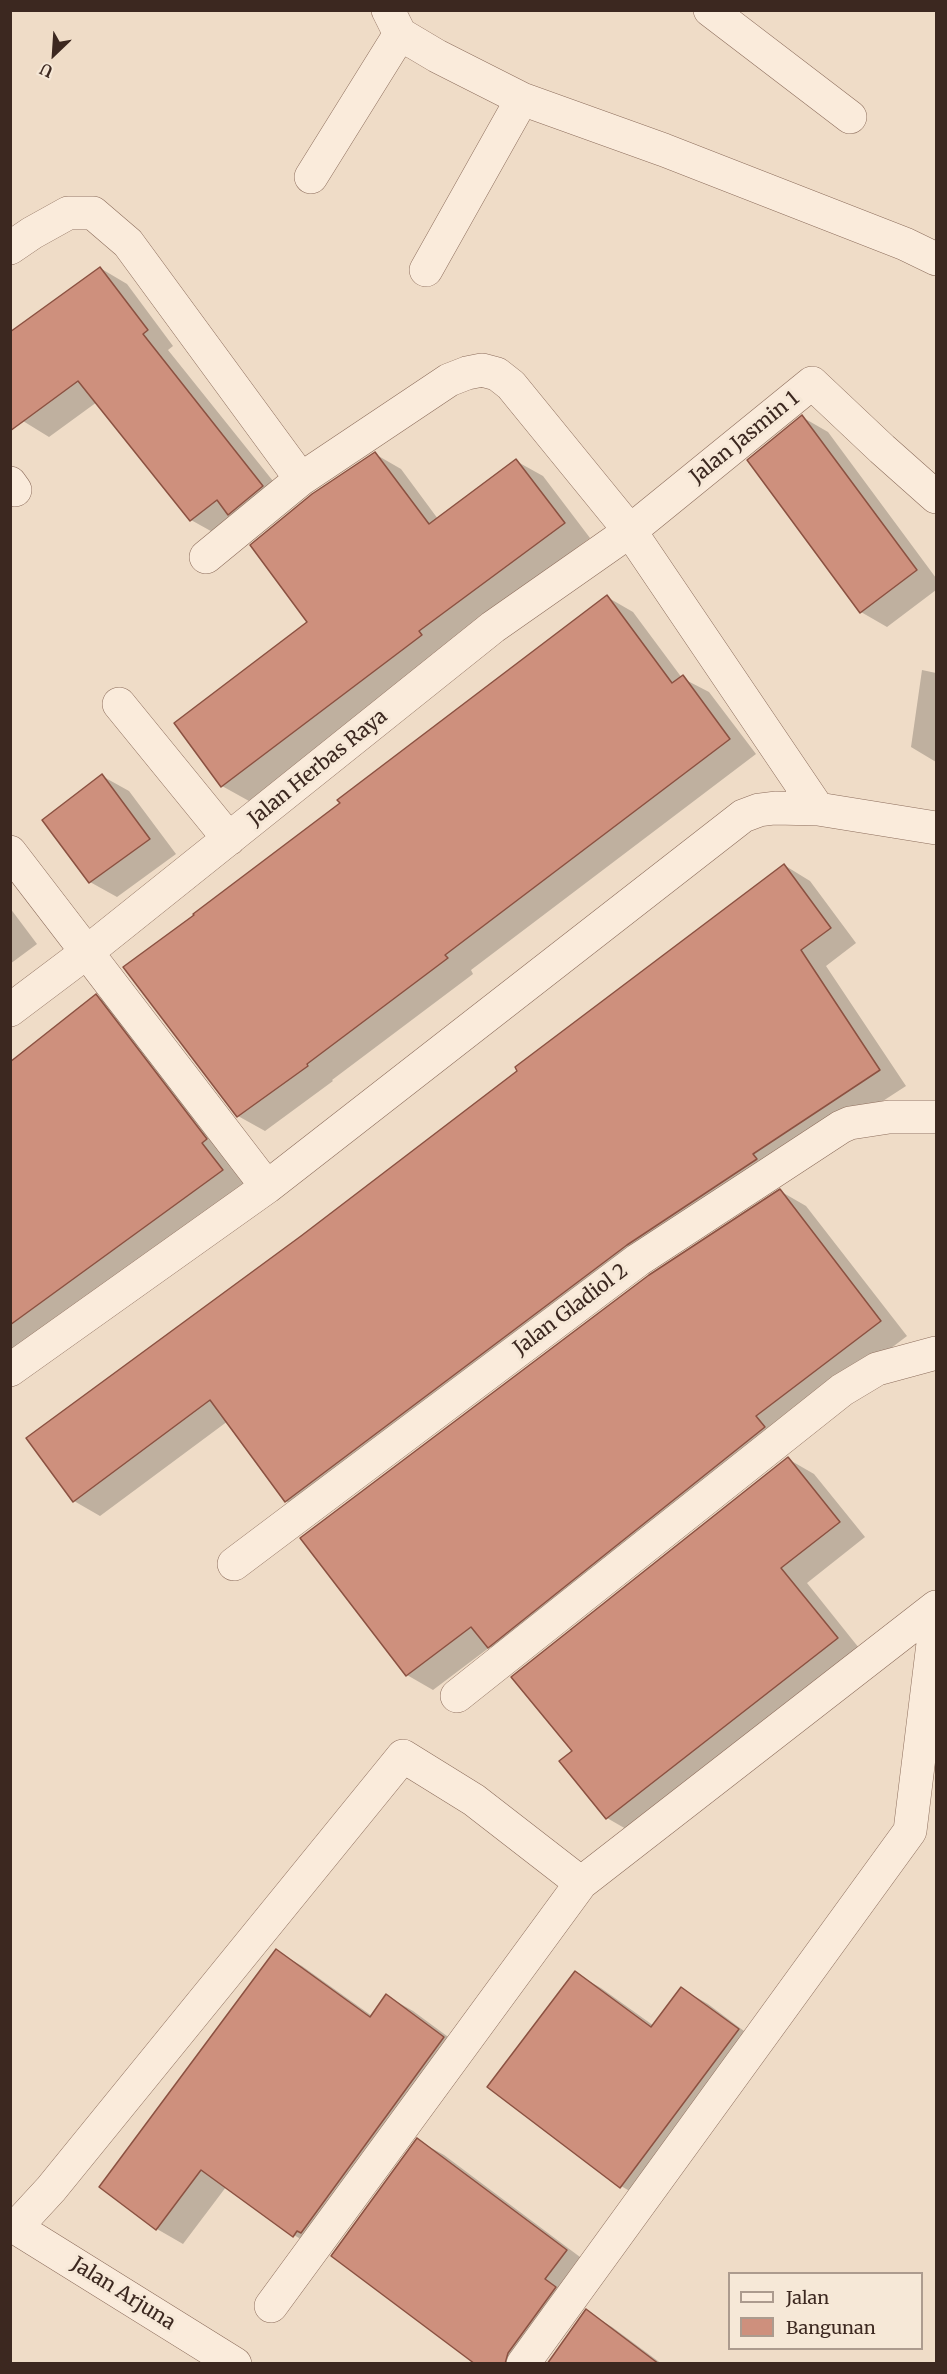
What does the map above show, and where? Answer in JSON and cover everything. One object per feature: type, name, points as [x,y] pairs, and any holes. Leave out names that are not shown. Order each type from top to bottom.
[{"type":"street","points":[[710,10],[850,117]]},
{"type":"street","points":[[311,177],[394,22],[436,56],[522,99],[664,150],[905,244],[936,259]]},
{"type":"street","points":[[426,270],[522,99]]},
{"type":"street","points":[[10,248],[68,213],[93,213],[128,243],[302,479]]},
{"type":"street","points":[[206,557],[302,479],[449,380],[482,370],[497,374],[511,386],[630,531],[818,809]]},
{"type":"street","name":"Jalan Jasmin 1","points":[[630,531],[812,383],[882,450],[936,497]]},
{"type":"street","name":"Jalan Herbas Raya","points":[[10,1010],[229,840],[493,627],[630,531]]},
{"type":"street","points":[[119,704],[229,840]]},
{"type":"street","points":[[10,1370],[267,1187],[743,816],[759,810],[775,808],[818,809],[936,828]]},
{"type":"street","points":[[10,852],[267,1187]]},
{"type":"street","name":"Jalan Gladiol 2","points":[[234,1564],[638,1260],[841,1126],[872,1119],[936,1117]]},
{"type":"street","points":[[457,1696],[842,1390],[877,1369],[936,1353]]},
{"type":"street","points":[[271,2306],[581,1883],[936,1607]]},
{"type":"street","points":[[523,2364],[910,1831],[936,1619]]},
{"type":"street","points":[[13,2225],[51,2189],[403,1756],[474,1800],[581,1883]]},
{"type":"street","name":"Jalan Arjuna","points":[[13,2225],[235,2364]]},
{"type":"building","points":[[100,267],[148,330],[143,334],[263,486],[228,515],[217,500],[190,521],[78,381],[10,431],[10,332]]},
{"type":"building","points":[[802,415],[917,570],[860,613],[747,460]]},
{"type":"building","points":[[375,452],[429,524],[516,459],[565,523],[419,631],[422,635],[221,787],[174,723],[307,622],[250,545],[312,494]]},
{"type":"building","points":[[607,595],[672,683],[683,675],[730,739],[445,955],[448,958],[307,1064],[308,1066],[237,1117],[123,967],[340,803],[337,800]]},
{"type":"building","points":[[102,774],[150,839],[89,883],[42,820]]},
{"type":"building","points":[[784,864],[831,928],[801,950],[880,1070],[753,1154],[757,1159],[627,1245],[285,1502],[210,1400],[73,1502],[26,1438],[301,1236],[517,1071],[515,1067]]},
{"type":"building","points":[[96,994],[207,1139],[202,1143],[223,1170],[10,1325],[10,1062]]},
{"type":"building","points":[[780,1189],[881,1321],[756,1416],[765,1427],[488,1648],[471,1627],[406,1676],[300,1538],[649,1275]]},
{"type":"building","points":[[788,1457],[840,1522],[781,1568],[838,1638],[606,1819],[559,1761],[572,1751],[511,1677]]},
{"type":"building","points":[[276,1949],[370,2017],[386,1994],[444,2037],[301,2233],[297,2231],[293,2237],[201,2170],[156,2230],[99,2187]]},
{"type":"building","points":[[575,1971],[651,2027],[681,1987],[739,2029],[620,2188],[487,2087]]},
{"type":"building","points":[[417,2138],[567,2250],[545,2279],[556,2287],[508,2353],[505,2364],[475,2364],[331,2256]]},
{"type":"building","points":[[586,2309],[659,2364],[547,2364]]}]
